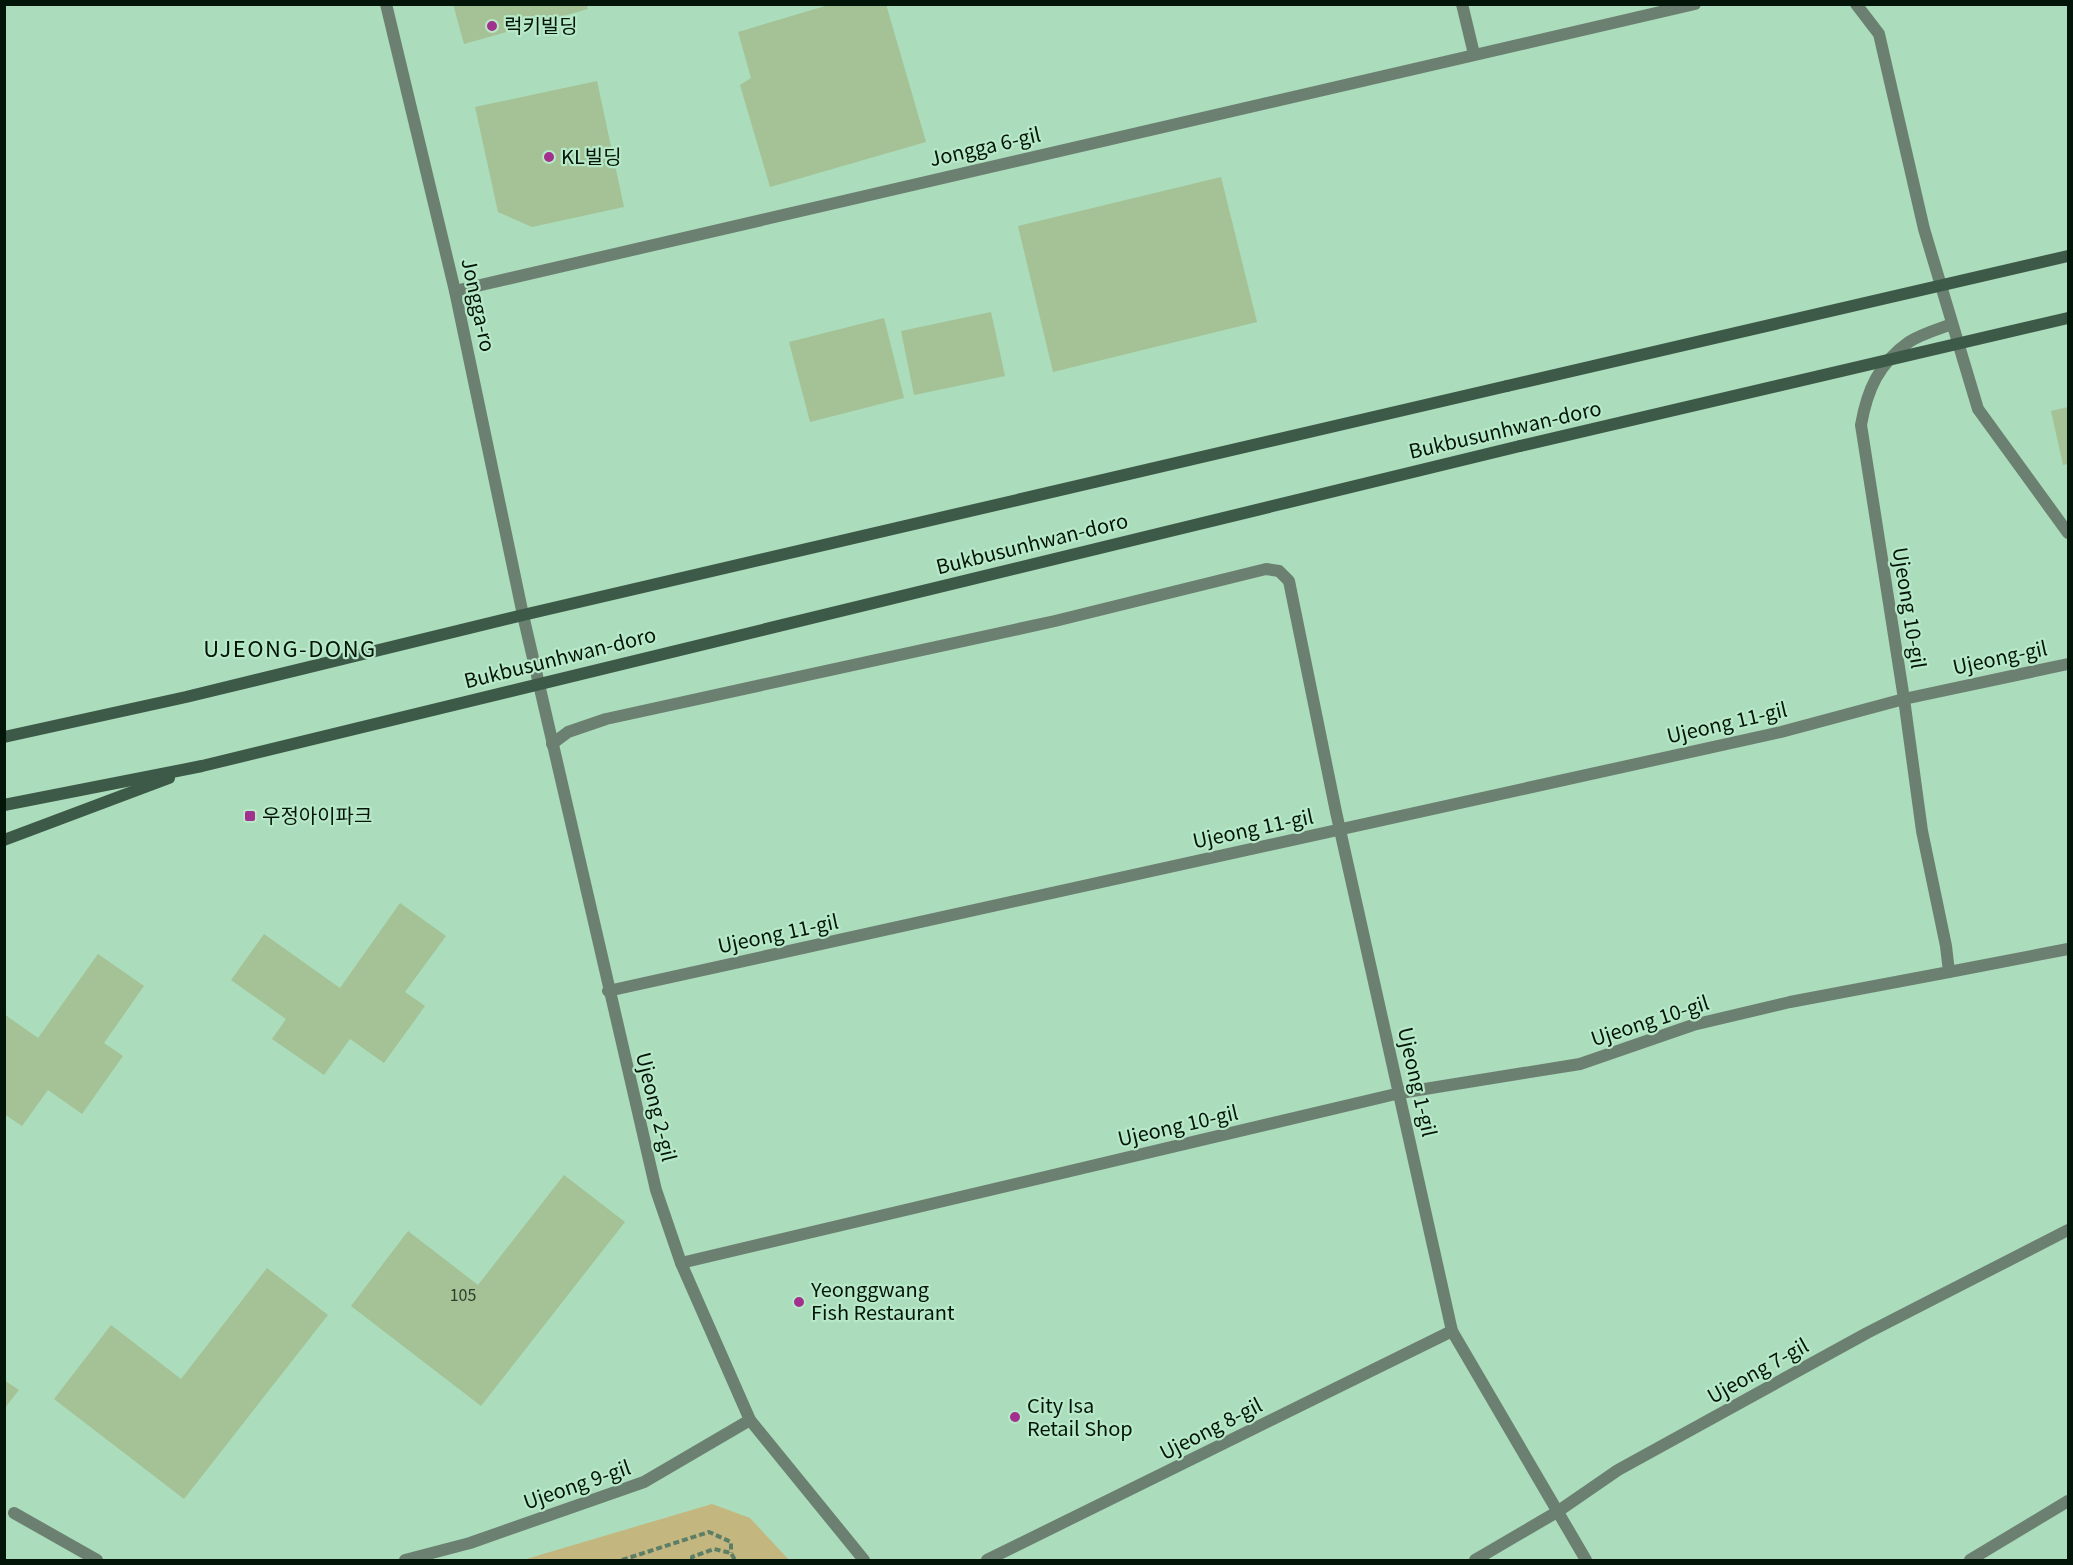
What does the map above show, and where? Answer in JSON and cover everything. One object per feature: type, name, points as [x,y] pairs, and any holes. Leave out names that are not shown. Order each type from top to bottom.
[{"type":"main road","points":[[4,737],[186,697],[523,615],[2068,256]]},
{"type":"main road","name":"Bukbusunhwan-doro","points":[[4,805],[202,766],[1520,446],[2068,318]]},
{"type":"main road","points":[[4,840],[202,766]]},
{"type":"street","name":"Jongga-ro","points":[[386,4],[455,291],[523,615]]},
{"type":"street","points":[[1462,4],[1474,54]]},
{"type":"street","name":"Jongga 6-gil","points":[[455,291],[1695,4]]},
{"type":"street","points":[[1856,4],[1879,34],[1924,230],[1978,409],[2068,533]]},
{"type":"street","name":"Ujeong 10-gil","points":[[681,1263],[1400,1093],[1580,1064],[1693,1025],[1790,1002],[1948,972],[1946,946],[1922,831],[1904,699],[1861,425],[1866,394],[1884,366],[1910,342],[1952,324]]},
{"type":"street","name":"Ujeong 1-gil","points":[[552,744],[568,732],[597,721],[1055,621],[1266,569],[1279,571],[1289,581],[1340,829],[1452,1331],[1586,1560]]},
{"type":"street","name":"Ujeong 2-gil","points":[[523,615],[608,991],[656,1190],[681,1263],[750,1420],[864,1560]]},
{"type":"street","name":"Ujeong-gil","points":[[1904,699],[2068,664]]},
{"type":"street","name":"Ujeong 11-gil","points":[[608,991],[1781,732],[1904,699]]},
{"type":"street","points":[[1948,972],[2068,949]]},
{"type":"street","name":"Ujeong 7-gil","points":[[1475,1560],[1557,1512],[1618,1470],[1867,1333],[2068,1230]]},
{"type":"street","name":"Ujeong 8-gil","points":[[987,1560],[1452,1331]]},
{"type":"street","name":"Ujeong 9-gil","points":[[405,1560],[470,1543],[644,1482],[750,1420]]},
{"type":"street","points":[[1970,1560],[2068,1501]]},
{"type":"street","points":[[14,1513],[97,1560]]},
{"type":"path","points":[[622,1560],[709,1532],[731,1542],[731,1553],[735,1560]]},
{"type":"path","points":[[687,1560],[714,1549],[731,1553]]},
{"type":"shaded area","points":[[712,1504],[750,1518],[789,1560],[523,1560]]},
{"type":"building","name":"럭키빌딩","points":[[453,4],[586,4],[588,9],[464,44]]},
{"type":"building","points":[[832,4],[886,4],[926,142],[770,187],[740,85],[751,78],[738,32]]},
{"type":"building","name":"KL빌딩","points":[[597,81],[624,207],[532,227],[498,212],[475,107]]},
{"type":"building","points":[[1221,177],[1257,322],[1053,372],[1018,226]]},
{"type":"building","points":[[991,312],[1005,376],[914,395],[901,331]]},
{"type":"building","points":[[884,318],[904,398],[810,422],[789,342]]},
{"type":"building","points":[[2068,407],[2068,464],[2063,465],[2051,411]]},
{"type":"building","points":[[400,903],[446,936],[405,992],[425,1006],[384,1063],[350,1039],[324,1075],[272,1039],[286,1019],[231,980],[264,934],[340,988]]},
{"type":"building","points":[[98,954],[144,986],[104,1043],[123,1056],[82,1114],[48,1090],[22,1126],[4,1114],[4,1014],[38,1038]]},
{"type":"building","points":[[564,1175],[625,1222],[481,1406],[351,1306],[408,1231],[478,1285]]},
{"type":"building","points":[[267,1268],[328,1315],[184,1499],[54,1399],[111,1325],[181,1379]]},
{"type":"building","points":[[4,1380],[19,1390],[4,1409]]},
{"type":"place","name":"럭키빌딩","points":[[492,26]]},
{"type":"place","name":"KL빌딩","points":[[549,157]]},
{"type":"place","name":"우정아이파크","points":[[250,816]]},
{"type":"place","name":"Yeonggwang Fish Restaurant","points":[[799,1302]]},
{"type":"place","name":"City Isa Retail Shop","points":[[1015,1417]]},
{"type":"district","name":"UJEONG-DONG","points":[[290,649]]}]
